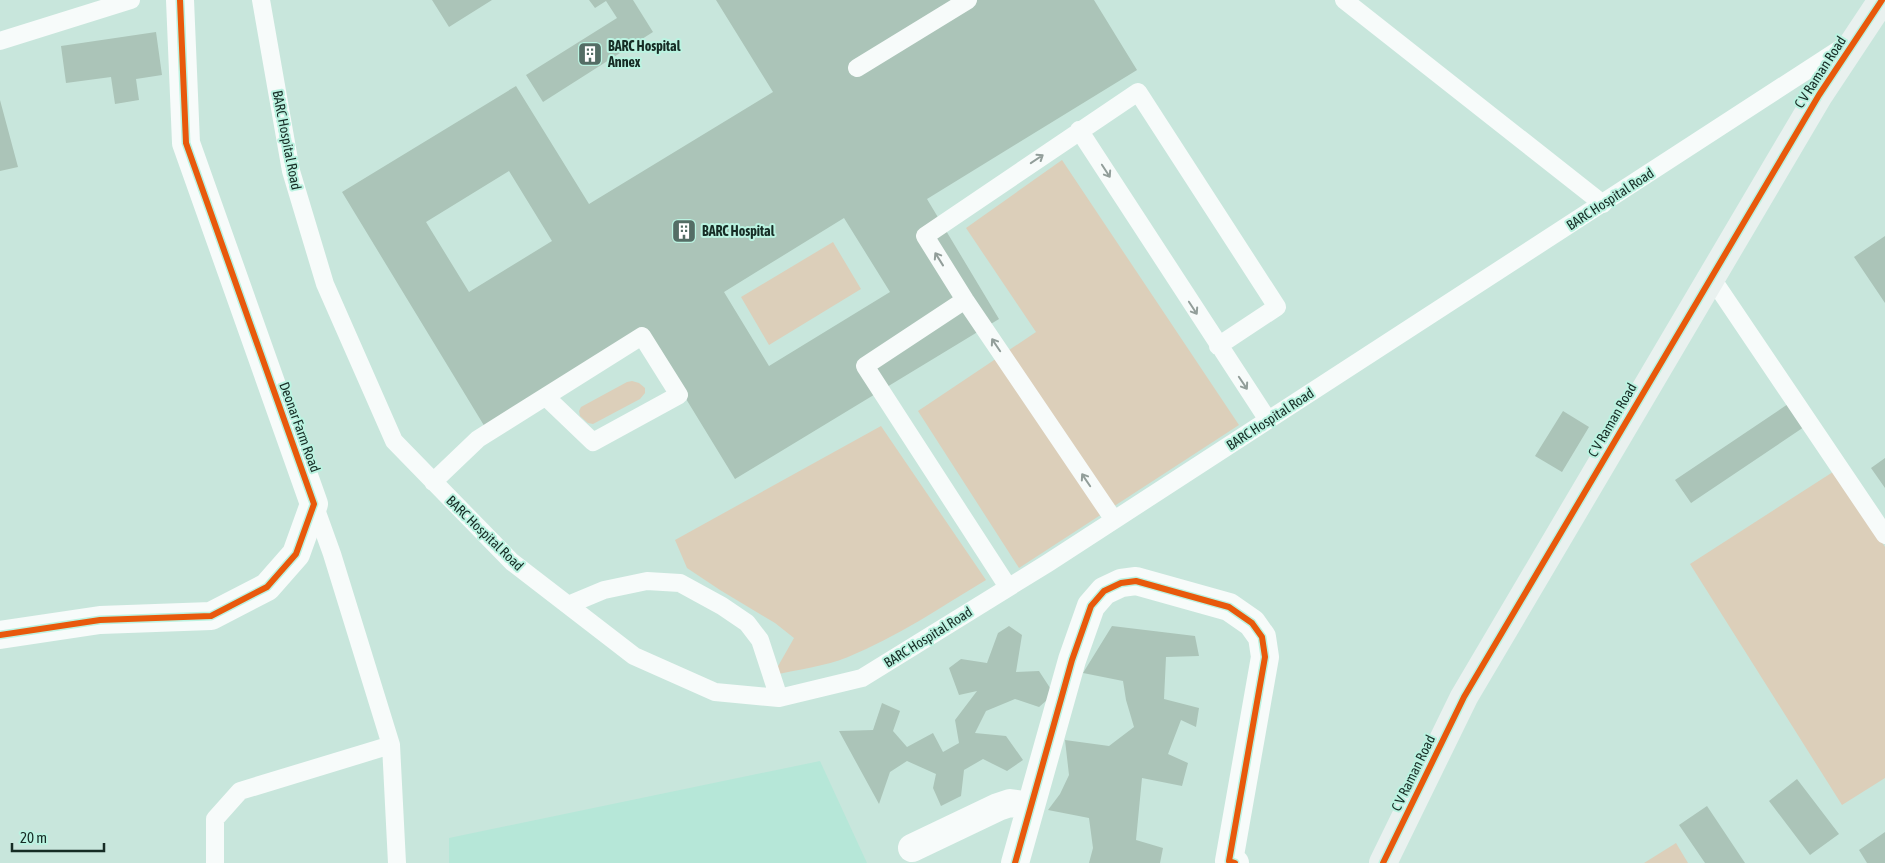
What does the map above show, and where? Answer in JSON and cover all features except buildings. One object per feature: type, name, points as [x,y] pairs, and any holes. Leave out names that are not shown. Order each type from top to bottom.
[{"type":"street","name":"Deonar Farm Road","points":[[180,0],[186,143],[314,504]]},
{"type":"street","name":"C V Raman Road","points":[[1382,863],[1464,696],[1819,95],[1882,0]]},
{"type":"street","points":[[0,635],[100,620],[211,616],[267,587],[296,554],[314,504]]},
{"type":"street","points":[[1015,863],[1072,660],[1091,606],[1104,591],[1121,583],[1136,581],[1229,607],[1252,623],[1262,637],[1265,657],[1231,862]]},
{"type":"street","points":[[912,848],[998,807],[1010,803],[1031,806]]},
{"type":"lane","points":[[0,41],[131,0]]},
{"type":"lane","name":"BARC Hospital Road","points":[[262,0],[291,171],[325,284],[394,441],[512,562],[634,656],[715,692],[779,698],[862,678],[1114,520],[1855,40]]},
{"type":"lane","points":[[856,68],[968,0]]},
{"type":"lane","points":[[1344,0],[1603,204]]},
{"type":"lane","points":[[1114,520],[965,300],[925,236],[1079,130],[1138,92],[1277,307],[1218,346]]},
{"type":"lane","points":[[1079,130],[1268,420]]},
{"type":"lane","points":[[1711,277],[1885,535]]},
{"type":"lane","points":[[965,300],[865,366],[1008,588]]},
{"type":"lane","points":[[433,482],[478,439],[642,336],[679,395],[593,442],[546,397]]},
{"type":"lane","points":[[314,504],[332,554],[391,745],[397,863]]},
{"type":"lane","points":[[568,605],[604,590],[647,581],[680,583],[722,606],[746,623],[760,640],[779,698]]},
{"type":"lane","points":[[215,863],[215,819],[240,791],[391,745]]},
{"type":"shaded area","points":[[1062,160],[1239,425],[1019,568],[918,411],[1036,332],[966,228]]},
{"type":"shaded area","points":[[833,242],[861,289],[769,345],[741,297]]},
{"type":"shaded area","points":[[632,381],[639,383],[645,388],[645,393],[640,399],[593,424],[588,423],[580,416],[579,411],[581,407]]},
{"type":"shaded area","points":[[881,426],[986,580],[918,621],[866,649],[830,663],[773,675],[794,638],[775,623],[687,568],[675,540]]},
{"type":"shaded area","points":[[1836,470],[1885,547],[1885,778],[1842,805],[1690,564]]},
{"type":"shaded area","points":[[820,761],[867,863],[449,863],[449,838]]},
{"type":"shaded area","points":[[1676,843],[1688,863],[1644,863]]},
{"type":"cycle path","points":[[0,635],[100,620],[211,616],[267,587],[296,554],[314,504],[186,143],[180,0]]},
{"type":"cycle path","points":[[1383,863],[1464,697],[1819,95],[1882,0]]},
{"type":"cycle path","points":[[1015,863],[1072,660],[1091,606],[1104,591],[1121,583],[1136,581],[1229,607],[1252,623],[1262,637],[1265,657],[1229,861],[1235,863]]},
{"type":"place","name":"BARC Hospital Annex","points":[[590,54]]},
{"type":"place","name":"BARC Hospital","points":[[684,231]]}]
